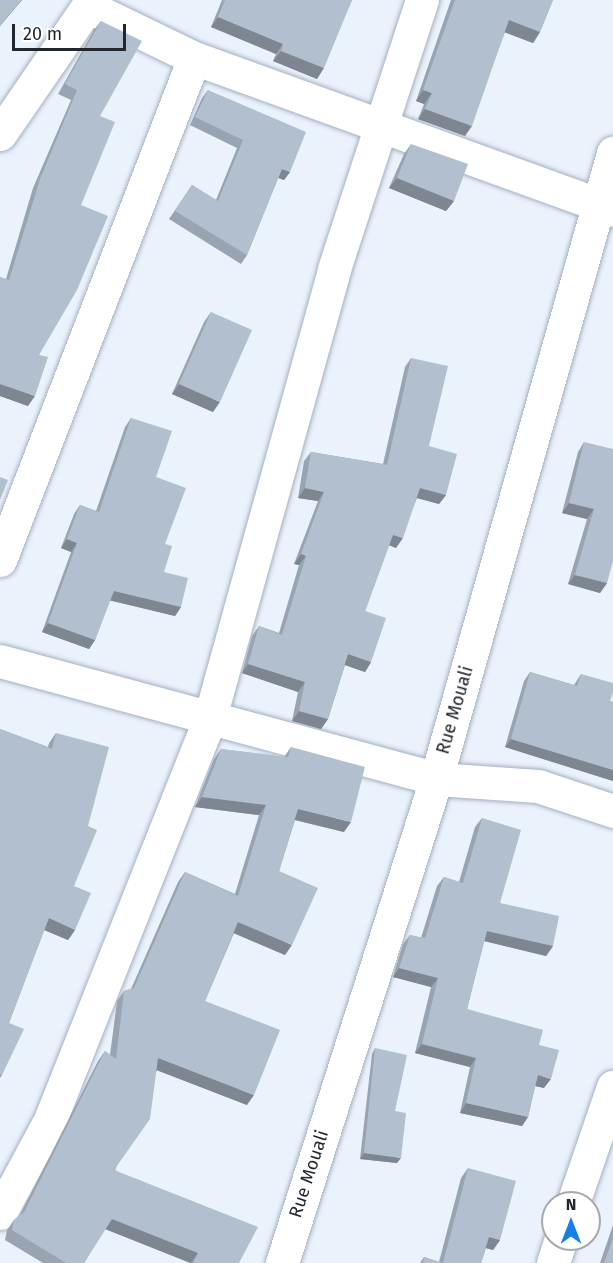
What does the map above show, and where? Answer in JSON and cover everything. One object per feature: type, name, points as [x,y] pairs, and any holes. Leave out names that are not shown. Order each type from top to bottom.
[{"type":"street","points":[[0,1213],[50,1120],[209,721],[377,125],[422,0]]},
{"type":"street","points":[[0,134],[90,3],[194,58],[605,208]]},
{"type":"street","points":[[0,560],[194,58]]},
{"type":"street","name":"Rue Mouali","points":[[282,1263],[436,779],[605,208],[613,153]]},
{"type":"street","points":[[0,661],[121,690],[209,721],[436,779],[538,786],[613,811]]},
{"type":"street","points":[[577,1191],[613,1087]]},
{"type":"building","points":[[0,0],[21,0],[0,25]]},
{"type":"building","points":[[225,0],[352,0],[324,68],[281,51],[283,44],[218,17]]},
{"type":"building","points":[[455,0],[553,0],[540,32],[509,20],[472,126],[425,109],[432,93],[423,90]]},
{"type":"building","points":[[101,21],[142,41],[100,116],[115,122],[81,205],[108,216],[77,290],[39,355],[48,357],[35,396],[0,384],[0,277],[9,280],[40,179],[77,90],[65,84]]},
{"type":"building","points":[[208,90],[306,132],[290,172],[282,169],[247,255],[175,211],[192,185],[218,201],[243,140],[195,117]]},
{"type":"building","points":[[411,144],[468,164],[454,201],[397,178]]},
{"type":"building","points":[[211,312],[252,330],[220,402],[179,384]]},
{"type":"building","points":[[411,358],[448,366],[429,446],[457,454],[446,495],[420,488],[403,538],[393,535],[365,611],[386,618],[371,662],[348,654],[328,719],[299,711],[305,682],[248,664],[259,626],[282,635],[306,556],[301,554],[324,492],[305,488],[311,452],[387,465]]},
{"type":"building","points":[[131,418],[172,431],[156,477],[186,488],[165,544],[172,546],[164,572],[188,578],[181,607],[114,591],[95,640],[48,623],[77,543],[67,539],[80,505],[99,512]]},
{"type":"building","points":[[584,442],[613,449],[613,561],[607,583],[575,575],[594,509],[569,503]]},
{"type":"building","points":[[0,477],[8,480],[0,500]]},
{"type":"building","points":[[530,672],[577,686],[581,674],[613,683],[610,701],[613,702],[613,770],[511,739]]},
{"type":"building","points":[[0,729],[52,749],[56,733],[109,747],[88,826],[97,830],[74,886],[91,893],[75,930],[49,918],[9,1023],[24,1029],[2,1075],[0,1074]]},
{"type":"building","points":[[291,747],[365,767],[351,822],[298,809],[279,871],[318,888],[292,945],[238,922],[205,1001],[280,1030],[254,1095],[158,1058],[150,1119],[114,1170],[258,1227],[239,1263],[193,1263],[198,1253],[112,1219],[84,1263],[66,1263],[12,1230],[14,1220],[24,1212],[105,1051],[116,1059],[124,991],[134,988],[185,872],[238,896],[266,805],[202,797],[221,749],[288,757]]},
{"type":"building","points":[[482,818],[521,830],[500,903],[559,916],[553,946],[487,931],[467,1009],[543,1030],[539,1045],[559,1050],[551,1079],[538,1075],[528,1117],[466,1103],[476,1058],[422,1044],[438,978],[399,968],[410,935],[425,938],[444,877],[463,883]]},
{"type":"building","points":[[375,1048],[407,1055],[395,1111],[406,1113],[401,1158],[364,1153]]},
{"type":"building","points":[[468,1168],[516,1181],[500,1240],[489,1237],[481,1263],[443,1263]]},
{"type":"building","points":[[613,1238],[613,1263],[604,1263]]},
{"type":"building","points":[[424,1257],[443,1263],[423,1263]]}]
